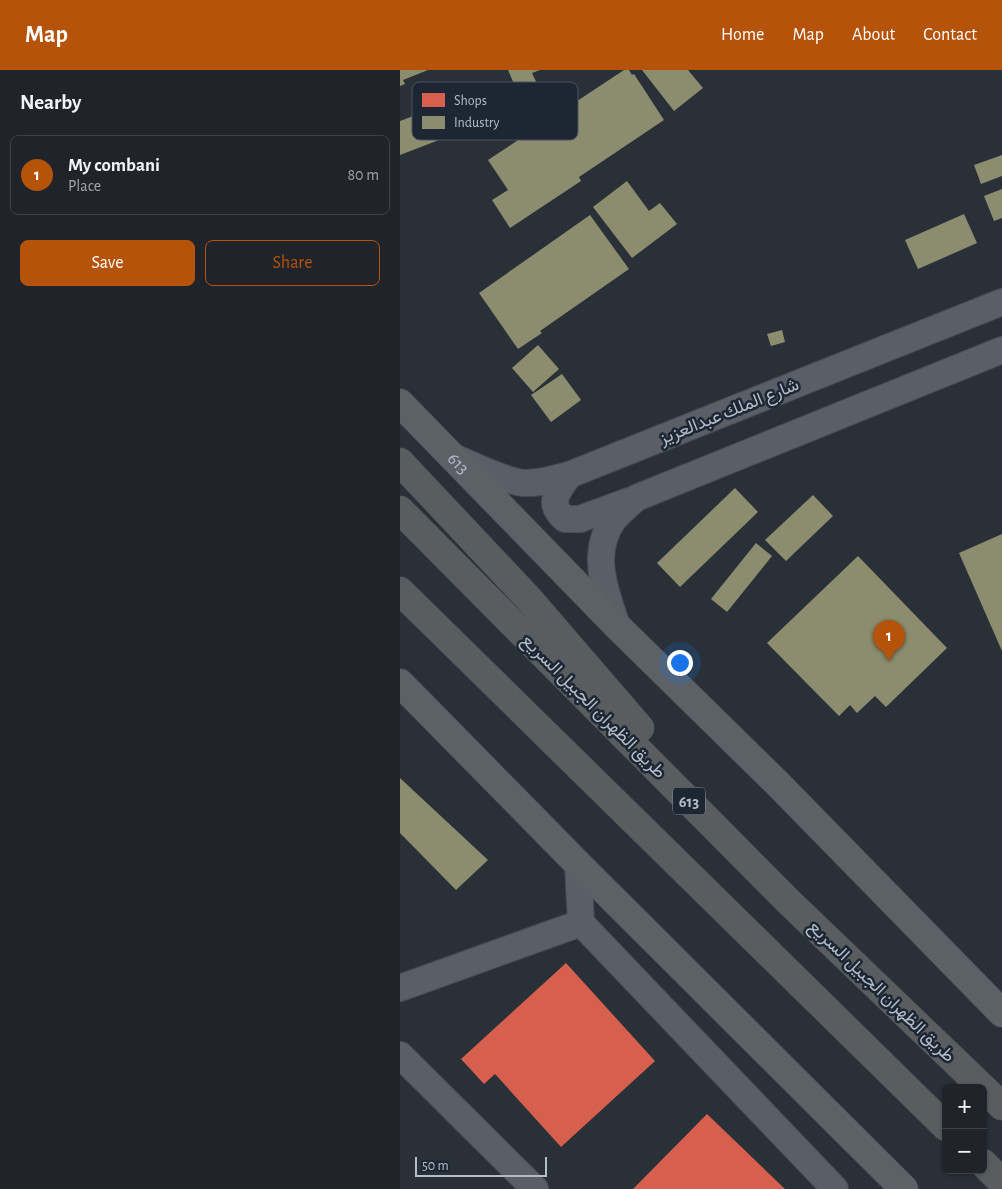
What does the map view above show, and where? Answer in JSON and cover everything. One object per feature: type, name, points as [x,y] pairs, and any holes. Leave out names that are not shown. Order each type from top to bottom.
[{"type":"highway","points":[[400,462],[528,598],[789,902]]},
{"type":"highway","name":"طريق الظهران الجبيل السريع","points":[[400,510],[789,902],[979,1084]]},
{"type":"highway","points":[[400,591],[942,1123]]},
{"type":"highway","name":"طريق الظهران الجبيل السريع","points":[[987,1092],[1002,1106]]},
{"type":"highway","points":[[987,1168],[1002,1182]]},
{"type":"main road","name":"613","points":[[400,403],[454,456],[617,626],[779,785],[1002,1013]]},
{"type":"main road","points":[[400,683],[578,864],[904,1189]]},
{"type":"street","name":"شارع الملك عبدالعزيز","points":[[454,456],[509,480],[524,483],[541,482],[569,475],[1002,302]]},
{"type":"street","points":[[569,475],[557,491],[554,500],[555,508],[564,519],[580,519],[1002,350]]},
{"type":"street","points":[[617,626],[600,568],[601,550],[605,534],[612,522],[636,498]]},
{"type":"street","points":[[578,864],[581,923],[835,1189]]},
{"type":"street","points":[[400,988],[581,923]]},
{"type":"street","points":[[400,1055],[535,1189]]},
{"type":"building: Shops","points":[[566,963],[655,1061],[561,1147],[495,1074],[484,1084],[461,1059]]},
{"type":"building: Shops","points":[[707,1114],[785,1189],[633,1189]]},
{"type":"building: Industry","points":[[400,70],[428,70],[403,80],[405,84],[400,86]]},
{"type":"building: Industry","points":[[508,70],[540,70],[532,73],[536,82],[513,82]]},
{"type":"building: Industry","points":[[624,70],[629,70],[632,75],[634,74],[664,120],[579,177],[581,181],[510,228],[492,200],[508,190],[488,160],[518,140],[578,140],[578,100]]},
{"type":"building: Industry","points":[[642,70],[688,70],[703,88],[674,111]]},
{"type":"building: Industry","points":[[412,116],[412,140],[439,140],[400,155],[400,121]]},
{"type":"building: Industry","points":[[1002,155],[1002,176],[981,184],[974,165]]},
{"type":"building: Industry","points":[[627,181],[649,211],[660,203],[677,224],[632,258],[593,207]]},
{"type":"building: Industry","points":[[1002,189],[1002,218],[994,221],[984,196]]},
{"type":"building: Industry","points":[[964,214],[977,243],[918,269],[905,240]]},
{"type":"building: Industry","points":[[590,215],[629,269],[540,331],[542,333],[518,349],[479,293]]},
{"type":"building: Industry","points":[[782,330],[785,342],[771,346],[767,334]]},
{"type":"building: Industry","points":[[538,345],[559,369],[533,392],[512,368]]},
{"type":"building: Industry","points":[[562,374],[581,400],[551,422],[531,395]]},
{"type":"building: Industry","points":[[735,488],[758,512],[680,587],[657,563]]},
{"type":"building: Industry","points":[[813,495],[833,516],[786,561],[765,540]]},
{"type":"building: Industry","points":[[1002,534],[1002,651],[959,553]]},
{"type":"building: Industry","points":[[756,543],[772,556],[727,612],[711,599]]},
{"type":"building: Industry","points":[[858,556],[947,648],[886,707],[875,696],[857,713],[850,705],[839,716],[767,643]]},
{"type":"building: Industry","points":[[400,778],[488,860],[456,890],[400,833]]},
{"type":"place","name":"My combani","points":[[889,661]]}]
